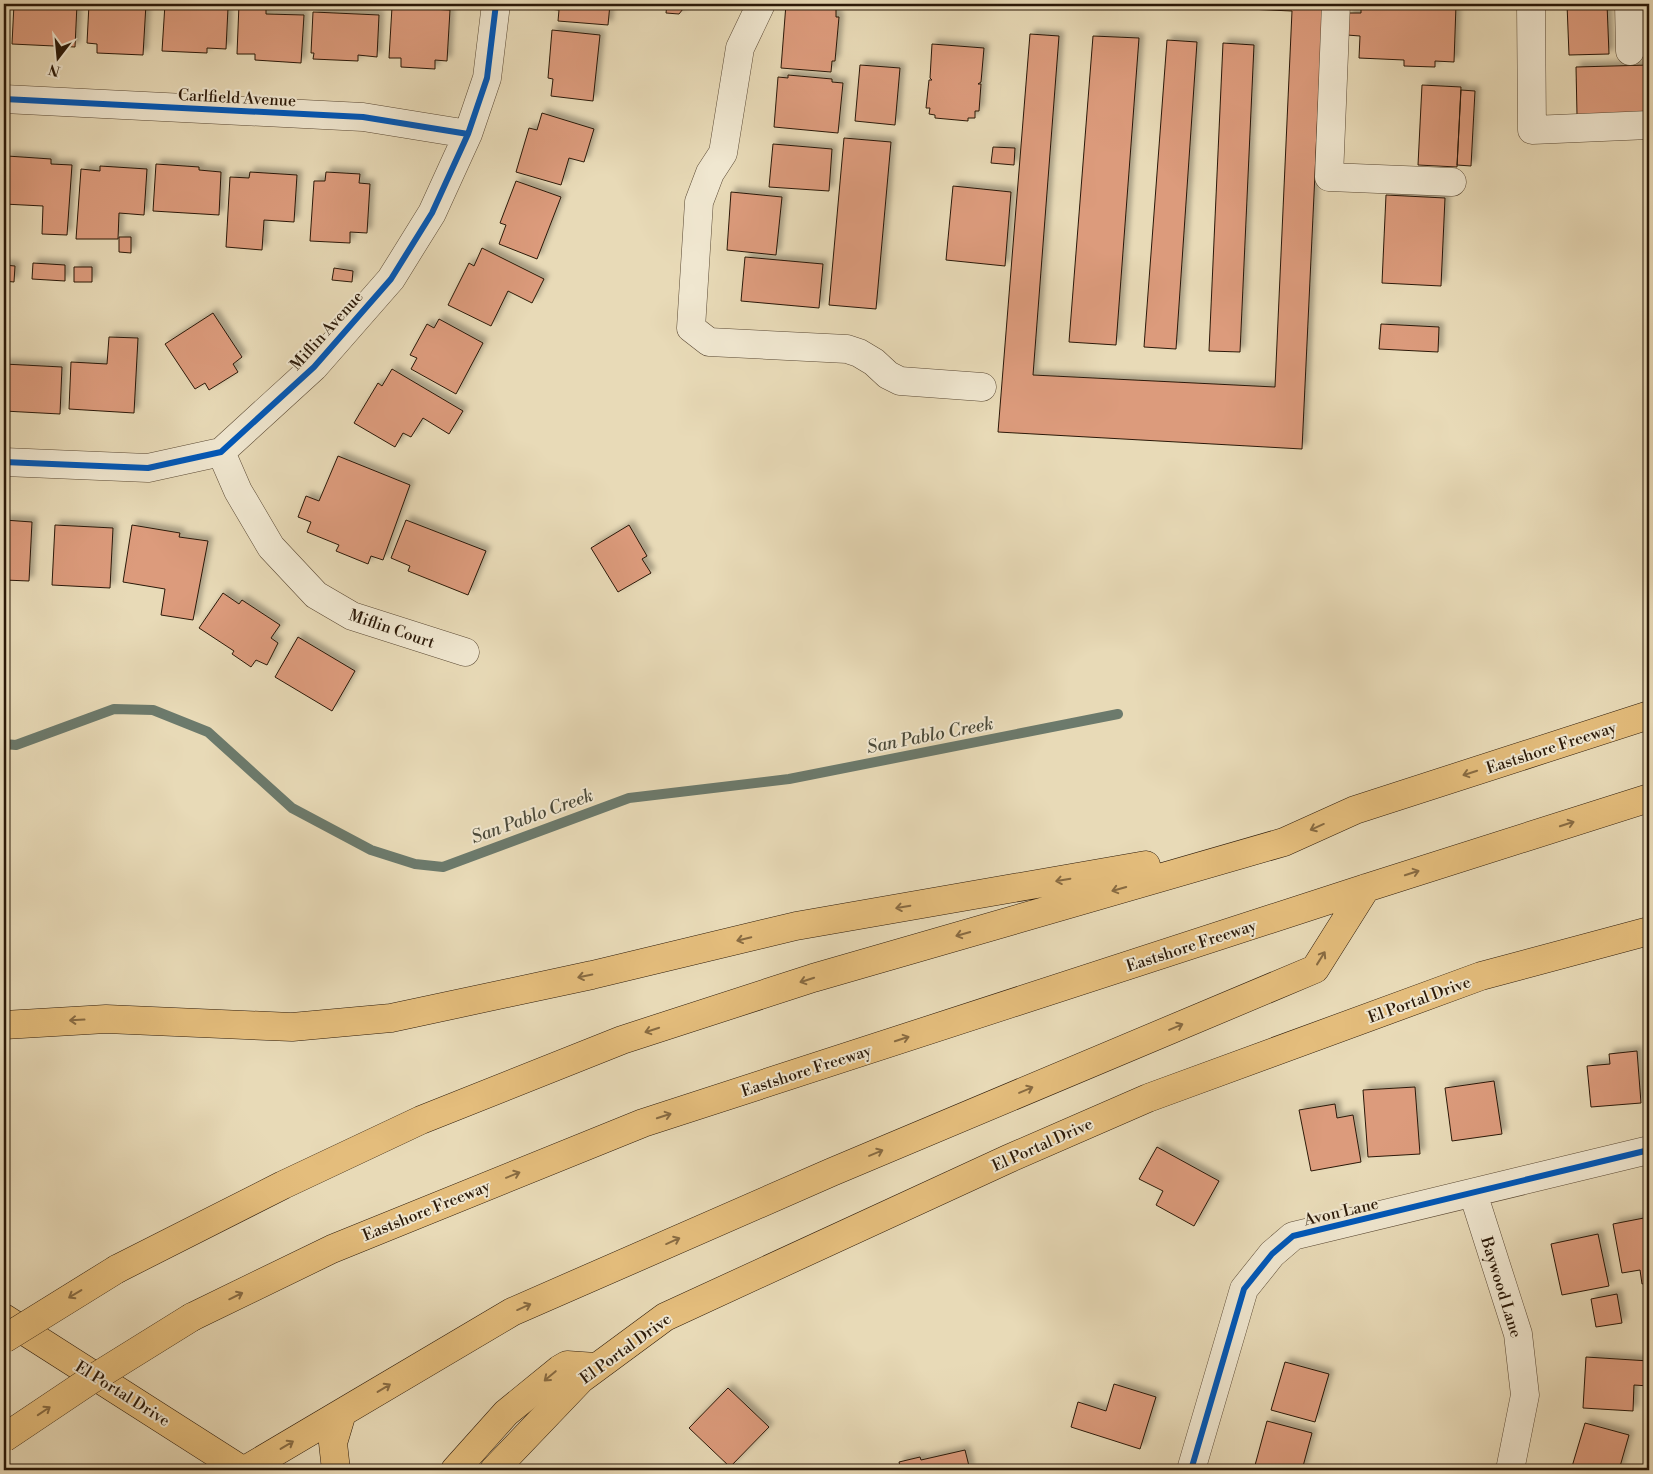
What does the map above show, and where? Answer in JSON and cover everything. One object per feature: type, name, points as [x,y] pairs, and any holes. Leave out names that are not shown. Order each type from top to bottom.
[{"type":"main road","name":"Eastshore Freeway","points":[[4,1339],[117,1269],[282,1185],[421,1120],[622,1040],[814,978],[1284,842],[1355,810],[1649,715]]},
{"type":"main road","name":"Eastshore Freeway","points":[[4,1438],[89,1381],[192,1317],[332,1249],[643,1123],[1649,798]]},
{"type":"main road","points":[[4,1025],[106,1019],[292,1028],[391,1018],[592,975],[796,926],[1284,842]]},
{"type":"main road","points":[[243,1470],[512,1312],[832,1172],[1315,969],[1366,888]]},
{"type":"main road","name":"El Portal Drive","points":[[494,1470],[581,1379],[665,1317],[1008,1158],[1148,1098],[1482,976],[1649,931]]},
{"type":"main road","name":"El Portal Drive","points":[[4,1318],[243,1470]]},
{"type":"main road","points":[[455,1470],[506,1413],[560,1369],[567,1365],[596,1368]]},
{"type":"main road","points":[[336,1470],[333,1443],[342,1413]]},
{"type":"street","name":"Miflin Avenue","points":[[221,452],[314,367],[391,279],[432,213],[468,134],[487,78],[496,4]]},
{"type":"street","points":[[761,4],[740,48],[722,153],[710,173],[699,202],[691,328],[709,342],[846,350],[859,353],[900,382],[982,387]]},
{"type":"street","points":[[1336,4],[1329,176],[1452,182]]},
{"type":"street","points":[[1531,4],[1532,130],[1649,125]]},
{"type":"street","points":[[1629,4],[1630,50]]},
{"type":"street","name":"Carlfield Avenue","points":[[4,99],[363,117],[468,134]]},
{"type":"street","points":[[4,462],[148,468],[221,452]]},
{"type":"street","name":"Miflin Court","points":[[221,452],[238,491],[271,548],[316,595],[352,616],[465,652]]},
{"type":"street","name":"Avon Lane","points":[[1191,1470],[1244,1289],[1272,1254],[1293,1236],[1649,1150]]},
{"type":"street","name":"Baywood Lane","points":[[1473,1194],[1518,1334],[1526,1395],[1510,1470]]},
{"type":"building","points":[[14,4],[77,4],[75,47],[12,44]]},
{"type":"building","points":[[89,4],[146,4],[143,55],[97,53],[97,44],[87,43]]},
{"type":"building","points":[[165,4],[206,4],[206,8],[228,8],[226,49],[207,48],[207,53],[162,51]]},
{"type":"building","points":[[239,4],[266,4],[266,14],[304,15],[301,63],[255,60],[255,54],[237,54]]},
{"type":"building","points":[[550,4],[610,4],[608,25],[558,21],[559,10],[549,9]]},
{"type":"building","points":[[667,4],[687,4],[679,14],[666,13]]},
{"type":"building","points":[[786,4],[836,7],[836,17],[839,17],[835,61],[832,61],[831,72],[781,68]]},
{"type":"building","points":[[1136,4],[1323,4],[1302,449],[998,432],[1030,34],[1059,36],[1033,375],[1275,387],[1292,11]]},
{"type":"building","points":[[1394,4],[1456,5],[1454,62],[1435,61],[1435,67],[1404,66],[1404,60],[1359,58],[1360,36],[1347,35],[1348,13],[1361,13],[1361,7],[1394,8]]},
{"type":"building","points":[[1567,4],[1607,4],[1609,54],[1569,55]]},
{"type":"building","points":[[392,7],[450,10],[447,61],[435,60],[435,69],[401,67],[401,58],[389,58]]},
{"type":"building","points":[[313,12],[379,15],[377,57],[358,55],[358,61],[313,59],[314,53],[311,53]]},
{"type":"building","points":[[552,30],[600,35],[593,101],[551,96],[553,79],[548,78]]},
{"type":"building","points":[[1093,36],[1139,38],[1116,345],[1069,342]]},
{"type":"building","points":[[1167,40],[1197,42],[1176,349],[1144,347]]},
{"type":"building","points":[[1223,43],[1254,45],[1240,352],[1209,351]]},
{"type":"building","points":[[932,44],[984,48],[981,82],[978,84],[981,84],[979,111],[975,111],[975,118],[968,118],[968,121],[935,118],[935,115],[929,114],[930,108],[926,108],[929,80],[932,80],[930,78]]},
{"type":"building","points":[[860,65],[900,68],[895,125],[855,121]]},
{"type":"building","points":[[1649,65],[1649,112],[1577,115],[1576,67]]},
{"type":"building","points":[[788,75],[832,79],[832,82],[843,83],[838,133],[774,127],[778,77],[788,78]]},
{"type":"building","points":[[1422,85],[1461,87],[1457,167],[1418,165]]},
{"type":"building","points":[[1461,90],[1475,91],[1471,166],[1457,165]]},
{"type":"building","points":[[542,113],[594,129],[584,162],[569,158],[561,185],[516,172],[529,128],[537,130]]},
{"type":"building","points":[[844,138],[891,142],[876,309],[829,305]]},
{"type":"building","points":[[773,144],[832,149],[829,191],[769,187]]},
{"type":"building","points":[[993,147],[1015,148],[1014,165],[991,163]]},
{"type":"building","points":[[7,156],[51,159],[51,164],[72,165],[67,235],[42,234],[43,206],[4,204]]},
{"type":"building","points":[[156,164],[199,167],[199,170],[221,172],[219,215],[153,211]]},
{"type":"building","points":[[100,166],[147,169],[144,215],[119,213],[118,239],[76,239],[81,169],[100,171]]},
{"type":"building","points":[[250,172],[297,175],[294,222],[264,220],[262,250],[226,247],[230,177],[249,178]]},
{"type":"building","points":[[326,172],[360,174],[359,183],[370,184],[367,233],[350,232],[350,243],[310,241],[314,181],[325,181]]},
{"type":"building","points":[[516,181],[561,197],[537,259],[499,244],[506,225],[500,223]]},
{"type":"building","points":[[953,186],[1011,192],[1005,266],[946,260]]},
{"type":"building","points":[[731,192],[782,197],[776,255],[727,250]]},
{"type":"building","points":[[1386,195],[1445,198],[1441,286],[1382,283]]},
{"type":"building","points":[[119,237],[131,237],[131,253],[119,252]]},
{"type":"building","points":[[482,248],[544,279],[532,303],[508,291],[491,326],[448,305],[469,263],[474,266]]},
{"type":"building","points":[[745,257],[823,264],[819,308],[741,301]]},
{"type":"building","points":[[33,263],[65,265],[65,281],[32,279]]},
{"type":"building","points":[[4,265],[15,266],[14,282],[4,281]]},
{"type":"building","points":[[74,267],[92,267],[92,282],[74,282]]},
{"type":"building","points":[[334,268],[353,271],[352,282],[332,280]]},
{"type":"building","points":[[213,313],[242,357],[233,364],[238,372],[209,390],[205,383],[195,389],[165,344]]},
{"type":"building","points":[[439,319],[483,343],[456,394],[411,369],[417,358],[410,355],[427,324],[434,328]]},
{"type":"building","points":[[1381,324],[1439,327],[1438,352],[1379,349]]},
{"type":"building","points":[[109,337],[138,338],[134,413],[69,409],[71,362],[107,364]]},
{"type":"building","points":[[4,364],[62,367],[60,414],[4,411]]},
{"type":"building","points":[[392,369],[463,411],[449,434],[423,418],[411,437],[403,433],[395,447],[354,423],[378,383],[382,386]]},
{"type":"building","points":[[338,456],[410,485],[383,560],[371,556],[368,564],[336,551],[339,545],[307,532],[311,522],[298,517],[306,496],[319,501]]},
{"type":"building","points":[[4,520],[32,522],[29,581],[4,580]]},
{"type":"building","points":[[406,520],[486,551],[468,595],[408,571],[410,566],[391,558]]},
{"type":"building","points":[[55,525],[113,528],[110,588],[52,585]]},
{"type":"building","points":[[132,525],[180,533],[179,537],[208,541],[193,620],[161,615],[165,589],[123,582]]},
{"type":"building","points":[[629,525],[647,556],[642,559],[651,573],[618,592],[591,548]]},
{"type":"building","points":[[223,593],[239,604],[242,600],[280,625],[271,638],[278,643],[267,665],[256,660],[251,667],[232,654],[234,651],[199,628]]},
{"type":"building","points":[[298,637],[355,671],[332,711],[275,677]]},
{"type":"building","points":[[1637,1051],[1641,1103],[1591,1107],[1587,1066],[1610,1064],[1609,1054]]},
{"type":"building","points":[[1494,1081],[1502,1134],[1452,1141],[1445,1088]]},
{"type":"building","points":[[1415,1087],[1420,1154],[1368,1157],[1363,1090]]},
{"type":"building","points":[[1335,1104],[1337,1118],[1353,1115],[1361,1162],[1311,1171],[1299,1110]]},
{"type":"building","points":[[1157,1147],[1219,1181],[1194,1226],[1156,1205],[1163,1191],[1139,1179]]},
{"type":"building","points":[[1649,1217],[1649,1282],[1642,1284],[1640,1270],[1622,1273],[1613,1224]]},
{"type":"building","points":[[1598,1234],[1609,1286],[1562,1295],[1551,1244]]},
{"type":"building","points":[[1617,1294],[1622,1323],[1596,1327],[1591,1299]]},
{"type":"building","points":[[1586,1357],[1649,1361],[1649,1386],[1634,1385],[1633,1411],[1583,1408]]},
{"type":"building","points":[[1285,1362],[1329,1374],[1315,1422],[1271,1410]]},
{"type":"building","points":[[1114,1384],[1156,1397],[1140,1449],[1071,1427],[1078,1402],[1106,1411]]},
{"type":"building","points":[[728,1388],[769,1427],[730,1467],[689,1428]]},
{"type":"building","points":[[1267,1421],[1312,1433],[1302,1470],[1254,1469]]},
{"type":"building","points":[[1585,1423],[1629,1435],[1619,1470],[1571,1470]]},
{"type":"building","points":[[965,1450],[970,1470],[901,1470],[899,1462],[920,1457],[921,1460]]},
{"type":"waterway","name":"San Pablo Creek","points":[[4,744],[16,745],[114,709],[153,710],[208,732],[292,808],[371,850],[415,864],[443,867],[629,798],[789,779],[1118,714]]},
{"type":"cycle path","points":[[4,462],[148,468],[221,452],[314,367],[391,279],[432,213],[468,134],[487,78],[496,4]]},
{"type":"cycle path","points":[[4,99],[363,117],[468,134]]},
{"type":"cycle path","points":[[1191,1470],[1244,1289],[1272,1254],[1293,1236],[1649,1150]]}]
